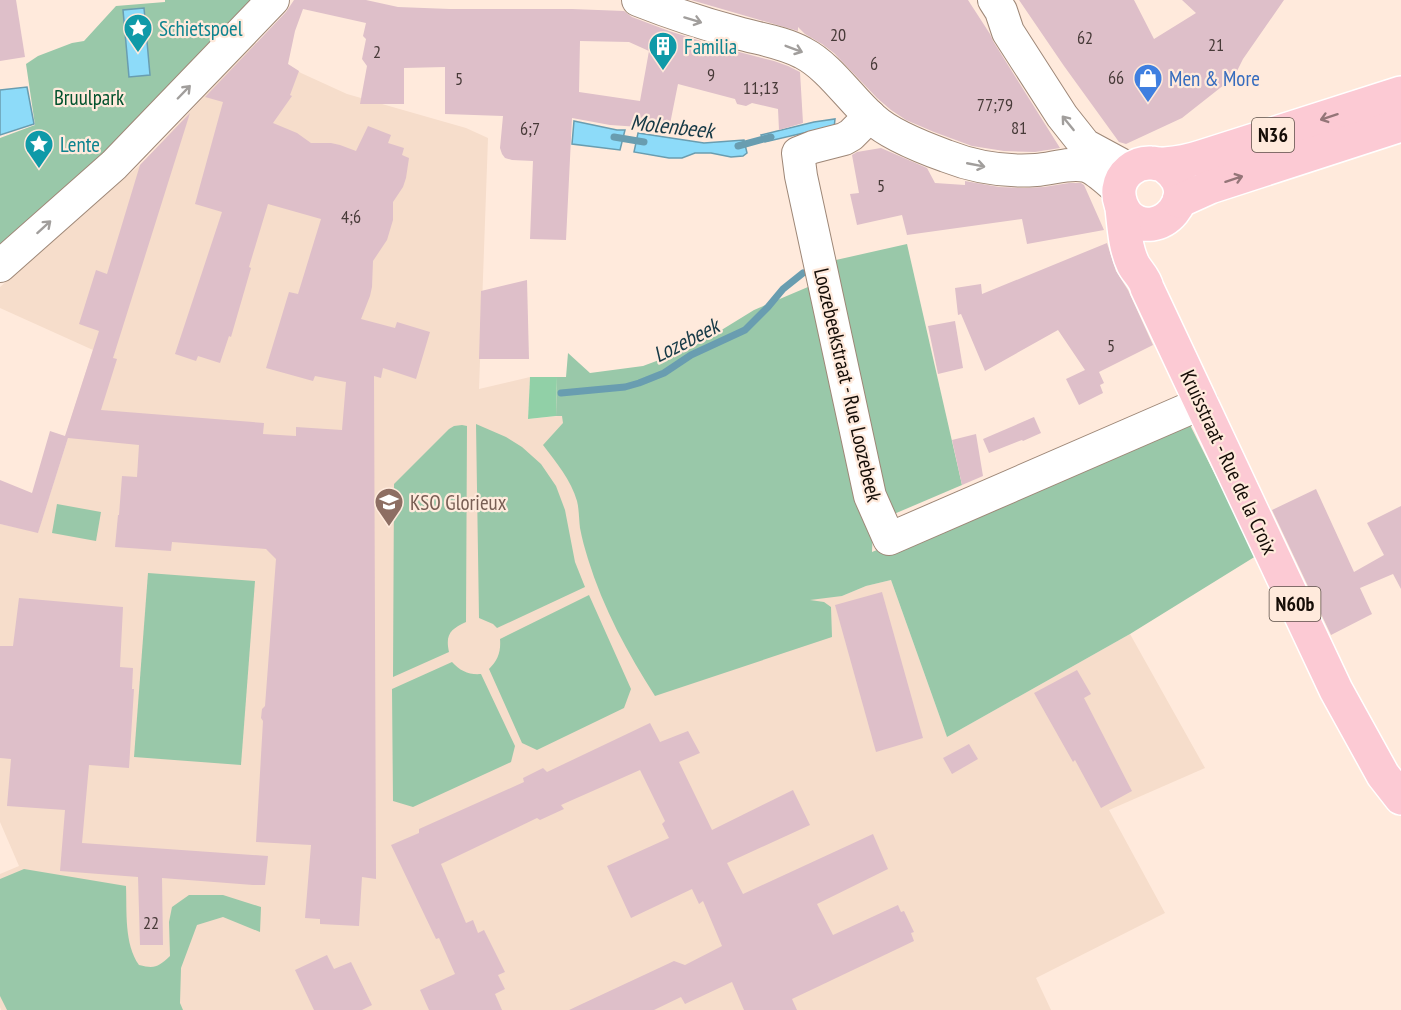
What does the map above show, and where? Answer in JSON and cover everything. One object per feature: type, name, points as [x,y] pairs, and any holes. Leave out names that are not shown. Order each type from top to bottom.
[{"type":"main road","name":"N36","points":[[1133,183],[1184,162],[1401,93]]},
{"type":"main road","name":"N36","points":[[1171,211],[1210,187],[1401,125]]},
{"type":"main road","points":[[1145,281],[1149,249],[1171,211],[1180,193],[1179,184],[1169,169],[1133,183],[1128,216],[1149,224],[1171,211]]},
{"type":"main road","name":"Kruisstraat - Rue de la Croix","points":[[1133,183],[1124,228],[1133,264],[1145,281],[1336,690],[1383,775],[1401,798]]},
{"type":"street","points":[[0,266],[114,165],[273,0]]},
{"type":"street","points":[[638,0],[690,20],[803,52],[831,75],[870,116],[884,127],[944,156],[966,163],[1011,170],[1085,166],[1133,183]]},
{"type":"street","points":[[994,0],[1001,10],[1008,32],[1062,116],[1085,145],[1133,183]]},
{"type":"street","name":"Loozebeekstraat - Rue Loozebeek","points":[[870,116],[852,135],[798,153],[870,496],[889,539],[1202,403]]},
{"type":"shaded area","name":"KSO Glorieux","points":[[255,42],[301,73],[347,94],[466,128],[488,138],[479,389],[530,377],[528,419],[599,412],[842,596],[866,586],[891,580],[947,737],[1130,634],[1205,768],[1109,810],[1165,913],[1036,978],[1051,1010],[1,1010],[0,874],[19,866],[0,822],[0,524],[38,532],[93,350],[0,308],[0,287],[140,165]]},
{"type":"green space","name":"Bruulpark","points":[[165,0],[260,0],[101,163],[0,253],[0,138],[35,125],[26,64],[38,56],[72,43],[84,41],[116,6],[165,2]]},
{"type":"green space","points":[[907,244],[962,485],[894,514],[879,495],[827,262]]},
{"type":"green space","points":[[815,284],[873,527],[872,552],[1189,423],[1256,556],[1130,634],[947,737],[891,580],[866,586],[842,596],[810,600],[824,602],[831,607],[832,637],[655,696],[635,664],[601,595],[584,544],[578,504],[571,486],[543,445],[563,423],[562,416],[556,416],[557,377],[566,377],[568,353],[590,373],[643,366],[694,347],[705,338],[754,310]]},
{"type":"green space","points":[[530,377],[557,377],[556,416],[528,419]]},
{"type":"green space","points":[[476,424],[522,447],[541,464],[556,486],[565,510],[575,562],[585,587],[497,628],[479,618]]},
{"type":"green space","points":[[462,425],[467,426],[466,622],[450,633],[449,652],[393,677],[394,484],[449,429]]},
{"type":"green space","points":[[57,504],[101,512],[96,541],[52,533]]},
{"type":"green space","points":[[148,573],[255,581],[241,765],[134,757]]},
{"type":"green space","points":[[589,595],[631,689],[624,708],[537,750],[522,743],[489,669],[498,656],[500,639]]},
{"type":"green space","points":[[452,662],[465,672],[481,674],[515,746],[511,762],[413,807],[393,801],[392,689]]},
{"type":"green space","points":[[24,869],[126,886],[129,937],[134,957],[139,965],[156,966],[170,956],[169,922],[172,907],[189,895],[223,895],[261,907],[260,932],[223,917],[197,925],[181,968],[180,1003],[183,1010],[7,1010],[0,996],[0,879]]},
{"type":"water","points":[[144,8],[150,75],[129,77],[123,10]]},
{"type":"water","points":[[27,87],[34,124],[0,135],[0,90]]},
{"type":"water","points":[[835,119],[834,128],[765,142],[761,135],[814,122]]},
{"type":"water","points":[[574,121],[625,130],[620,150],[572,144]]},
{"type":"water","points":[[638,133],[704,143],[744,140],[747,153],[743,156],[731,157],[695,153],[682,158],[669,158],[634,152]]},
{"type":"building","points":[[0,0],[16,0],[25,57],[0,61]]},
{"type":"building","points":[[294,0],[366,0],[398,7],[450,9],[624,11],[632,17],[669,31],[774,61],[800,72],[803,123],[779,130],[778,109],[752,103],[746,106],[737,104],[735,99],[678,84],[669,129],[610,125],[572,118],[566,240],[530,239],[533,161],[512,160],[505,158],[502,154],[500,148],[503,116],[445,114],[445,67],[404,68],[404,104],[360,104],[367,66],[362,59],[366,23],[303,9],[295,31],[288,64],[299,71],[290,95],[292,96],[273,123],[297,133],[311,143],[331,143],[356,151],[368,126],[391,135],[388,143],[404,148],[402,155],[409,158],[406,178],[393,202],[393,220],[387,240],[373,261],[372,287],[361,319],[395,328],[397,322],[430,332],[416,379],[383,368],[381,378],[374,376],[376,879],[362,877],[359,926],[320,924],[320,919],[305,918],[311,845],[256,842],[263,721],[261,718],[262,709],[265,706],[276,559],[266,549],[172,542],[171,551],[115,547],[122,476],[137,477],[139,445],[68,438],[38,533],[0,524],[0,480],[32,493],[50,431],[65,436],[99,331],[79,324],[96,270],[107,274],[140,165],[190,113],[113,358],[117,359],[101,410],[264,423],[263,434],[296,436],[296,427],[342,430],[346,382],[315,376],[313,381],[266,368],[289,292],[298,294],[321,219],[268,204],[231,337],[229,336],[220,363],[198,356],[196,361],[175,354],[222,212],[195,204],[223,102],[205,97],[286,12]],"holes":[[[580,41],[629,42],[649,51],[640,101],[579,92]]]},
{"type":"building","points":[[691,0],[968,0],[1060,148],[1035,152],[1004,151],[972,146],[934,132],[906,120],[891,110],[834,53],[798,27],[798,31]]},
{"type":"building","points":[[1019,0],[1134,0],[1154,39],[1196,13],[1182,0],[1284,0],[1243,59],[1234,77],[1182,118],[1126,144],[1119,142]]},
{"type":"building","points":[[881,148],[927,168],[935,183],[965,185],[965,181],[999,187],[1024,188],[1081,183],[1084,185],[1104,230],[1027,244],[1022,219],[907,235],[902,215],[857,225],[850,194],[859,193],[852,155]]},
{"type":"building","points":[[1107,243],[1116,271],[1128,290],[1153,345],[1099,372],[1104,383],[1100,385],[1103,393],[1079,405],[1066,379],[1085,370],[1058,330],[985,371],[961,314],[958,315],[955,288],[981,284],[982,294]]},
{"type":"building","points":[[527,280],[529,359],[479,359],[481,291]]},
{"type":"building","points":[[955,321],[963,368],[938,374],[928,326]]},
{"type":"building","points":[[1034,417],[1041,433],[989,453],[983,439]]},
{"type":"building","points":[[976,434],[983,476],[962,485],[952,440]]},
{"type":"building","points":[[1316,489],[1354,572],[1384,555],[1367,523],[1401,506],[1401,589],[1393,574],[1360,588],[1372,614],[1331,635],[1272,510]]},
{"type":"building","points":[[882,592],[923,738],[876,752],[835,605]]},
{"type":"building","points":[[19,598],[123,607],[120,667],[133,668],[132,689],[134,689],[129,768],[89,765],[82,843],[268,856],[265,885],[162,878],[163,945],[140,945],[138,877],[60,871],[65,810],[7,806],[11,759],[0,758],[0,646],[13,646]]},
{"type":"building","points":[[1077,670],[1091,694],[1084,698],[1132,791],[1101,808],[1034,693]]},
{"type":"building","points":[[650,723],[660,742],[688,731],[700,753],[679,762],[712,830],[793,790],[810,825],[727,863],[743,894],[873,834],[888,869],[817,904],[833,935],[898,905],[901,912],[904,911],[914,932],[911,933],[914,941],[792,999],[797,1010],[744,1010],[732,982],[685,1004],[681,997],[654,1010],[569,1010],[674,961],[685,965],[722,946],[703,901],[699,904],[692,889],[631,918],[607,866],[669,838],[662,824],[665,821],[640,770],[561,805],[564,809],[540,820],[537,818],[441,864],[466,923],[473,920],[478,933],[484,930],[505,972],[498,975],[505,989],[495,994],[502,1010],[429,1010],[420,990],[455,974],[391,845],[419,833],[419,829],[524,782],[523,778],[543,768],[547,772]]},
{"type":"building","points":[[969,744],[978,759],[952,774],[943,758]]},
{"type":"building","points":[[327,955],[334,969],[351,962],[372,1005],[362,1010],[314,1010],[295,970]]},
{"type":"waterway","name":"Molenbeek","points":[[614,137],[644,142]]},
{"type":"waterway","name":"Molenbeek","points":[[738,146],[771,137]]},
{"type":"waterway","name":"Lozebeek","points":[[561,393],[625,387],[664,373],[691,355],[745,330],[783,289],[803,273]]},
{"type":"place","name":"Schietspoel","points":[[138,54]]},
{"type":"place","name":"Familia","points":[[663,72]]},
{"type":"place","name":"Men & More","points":[[1148,104]]},
{"type":"place","name":"Lente","points":[[39,170]]},
{"type":"place","name":"KSO Glorieux","points":[[389,528]]}]
